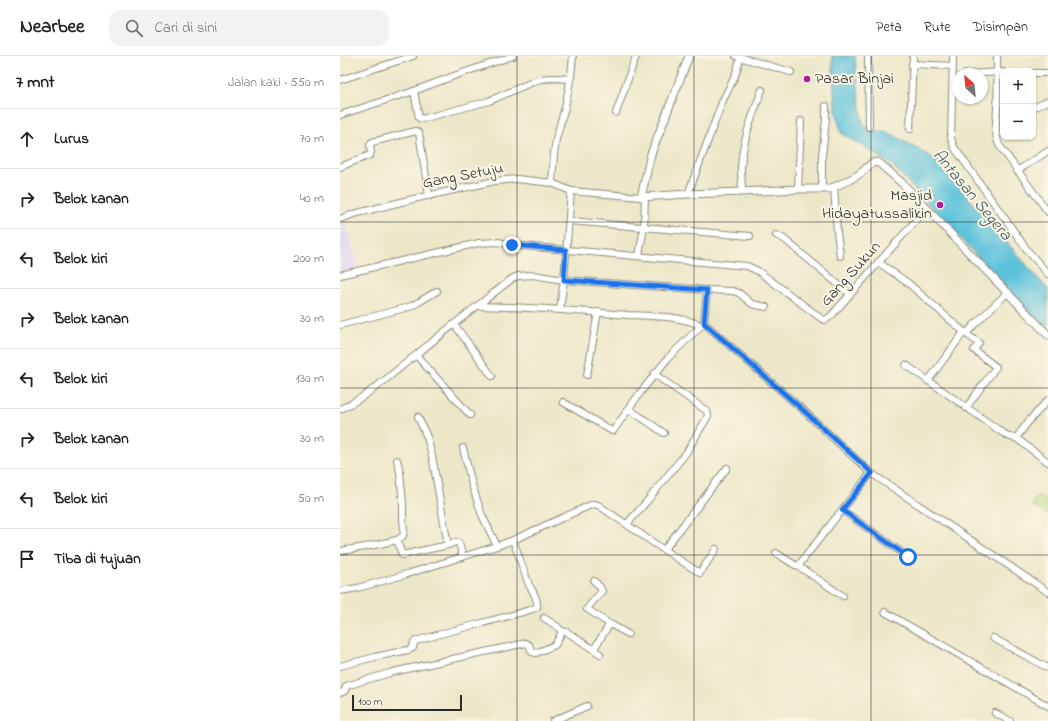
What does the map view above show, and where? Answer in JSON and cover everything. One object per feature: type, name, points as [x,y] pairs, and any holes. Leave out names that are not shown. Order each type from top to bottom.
[{"type":"street","points":[[340,80],[413,56]]},
{"type":"street","points":[[340,115],[513,56]]},
{"type":"street","points":[[552,183],[556,139],[565,107],[573,56]]},
{"type":"street","points":[[616,113],[636,56]]},
{"type":"street","points":[[340,275],[472,245],[494,242],[512,245],[639,256],[644,227],[643,197],[651,154],[689,56]]},
{"type":"street","points":[[868,56],[869,127]]},
{"type":"street","points":[[910,129],[912,56]]},
{"type":"street","points":[[912,64],[953,66],[953,56]]},
{"type":"street","points":[[997,56],[1000,72],[996,120],[997,139],[999,145],[1017,171],[1048,212]]},
{"type":"street","points":[[688,194],[723,100],[735,76],[739,57],[791,72]]},
{"type":"street","points":[[988,73],[1000,72]]},
{"type":"street","points":[[1036,73],[1048,73]]},
{"type":"street","points":[[414,91],[419,118],[422,119],[489,101],[537,80],[545,78],[570,79]]},
{"type":"street","points":[[742,192],[741,170],[744,150],[754,112],[762,90]]},
{"type":"street","points":[[1036,107],[1048,102]]},
{"type":"street","points":[[953,104],[951,138],[954,147],[1028,251],[1048,274]]},
{"type":"street","points":[[822,189],[822,156],[826,106]]},
{"type":"street","points":[[996,120],[1000,119]]},
{"type":"street","points":[[798,189],[801,121]]},
{"type":"street","points":[[340,167],[370,155],[370,145],[372,142],[416,131],[419,133],[429,196]]},
{"type":"street","points":[[1017,171],[1048,151]]},
{"type":"street","points":[[643,197],[834,188],[861,173],[872,162],[878,162],[927,208],[1048,335]]},
{"type":"street","name":"Gang Setuju","points":[[340,219],[354,214],[495,181],[517,179],[552,183],[571,191],[643,197]]},
{"type":"street","points":[[834,188],[840,256]]},
{"type":"street","points":[[560,309],[564,280],[571,191]]},
{"type":"street","name":"Gang Sukun","points":[[639,256],[747,266],[758,271],[822,320],[825,320],[831,316],[927,208]]},
{"type":"street","points":[[569,221],[750,236]]},
{"type":"street","points":[[776,235],[784,239],[850,294]]},
{"type":"street","points":[[878,262],[908,283],[965,333],[979,343],[974,350],[996,367],[966,408]]},
{"type":"street","points":[[340,408],[369,392],[477,306],[513,278],[518,276],[533,275],[564,280],[736,292],[752,304],[766,307]]},
{"type":"street","points":[[563,402],[612,431],[615,430],[654,374],[702,324],[707,290]]},
{"type":"street","points":[[340,325],[409,307],[437,291]]},
{"type":"street","points":[[928,381],[965,333],[1008,292]]},
{"type":"street","points":[[477,306],[598,312],[669,318],[702,324],[803,410],[872,473],[1048,592]]},
{"type":"street","points":[[587,375],[598,312]]},
{"type":"street","points":[[454,324],[492,376]]},
{"type":"street","points":[[416,355],[470,415]]},
{"type":"street","points":[[906,365],[1003,433],[1010,437],[1016,438],[1048,462]]},
{"type":"street","points":[[627,524],[686,454],[708,416],[707,411],[654,374]]},
{"type":"street","points":[[1016,438],[1048,400]]},
{"type":"street","points":[[629,409],[664,434]]},
{"type":"street","points":[[418,417],[427,438],[430,450],[448,545]]},
{"type":"street","points":[[463,448],[472,485],[482,515],[497,546]]},
{"type":"street","points":[[340,551],[397,540],[403,536],[403,504],[400,472],[397,460]]},
{"type":"street","points":[[664,550],[727,468]]},
{"type":"street","points":[[798,566],[872,473]]},
{"type":"street","points":[[340,591],[358,588],[497,546],[593,504],[598,505],[664,550],[700,572],[716,549]]},
{"type":"street","points":[[842,510],[908,557]]},
{"type":"street","points":[[397,540],[402,555],[456,542],[458,543],[463,557]]},
{"type":"street","points":[[340,666],[408,650],[413,648],[414,642],[416,641],[501,619],[537,607],[533,590],[529,585],[513,540]]},
{"type":"street","points":[[776,553],[843,596]]},
{"type":"street","points":[[594,582],[602,591],[587,609],[628,634]]},
{"type":"street","points":[[885,612],[1048,706]]},
{"type":"street","points":[[544,618],[562,631],[566,632],[600,654]]},
{"type":"street","points":[[594,649],[608,626],[611,625]]},
{"type":"street","points":[[340,693],[345,691],[346,686],[386,674],[526,643],[529,645],[532,652],[536,653],[555,645],[562,631]]},
{"type":"street","points":[[993,638],[1048,668]]},
{"type":"street","points":[[553,721],[587,706]]},
{"type":"street","points":[[995,713],[1010,721]]},
{"type":"shaded area","points":[[344,218],[358,269],[340,273],[340,220]]},
{"type":"green space","points":[[1039,495],[1048,501],[1048,515],[1032,505]]},
{"type":"water","points":[[832,56],[855,56],[859,96],[863,123],[865,127],[870,130],[890,133],[936,160],[1048,289],[1048,332],[892,165],[841,133],[835,105]]},
{"type":"place","name":"Pasar Binjai","points":[[807,79]]},
{"type":"place","name":"Masjid Hidayatussalikin","points":[[940,205]]},
{"type":"route","points":[[512,245],[566,250],[564,280],[707,290],[704,323],[872,473],[842,510],[908,557]]},
{"type":"water label","name":"Antasan Segera","points":[[972,195]]}]
